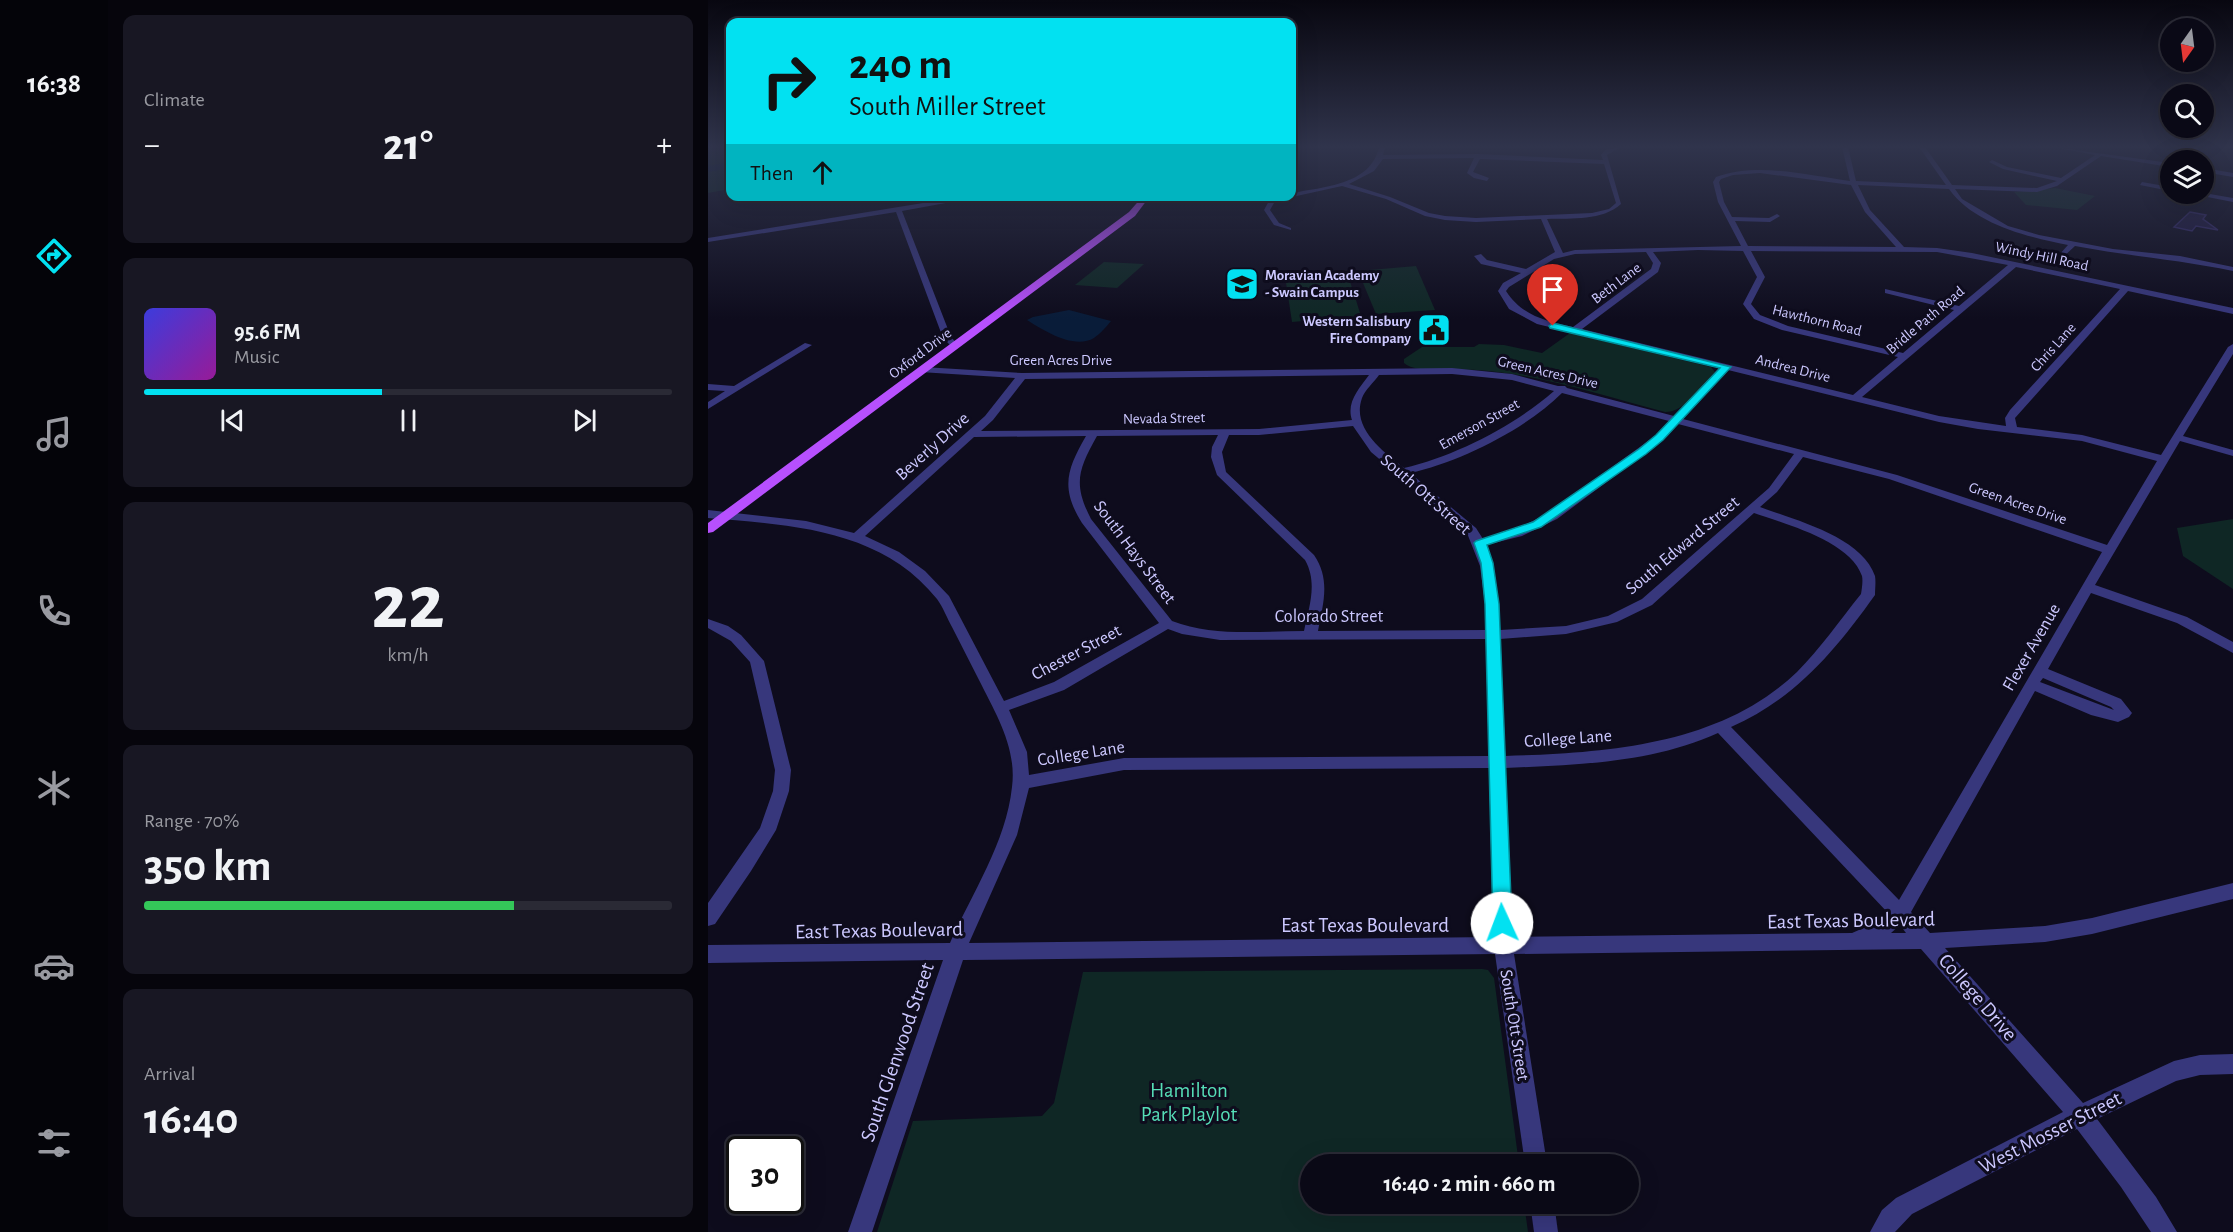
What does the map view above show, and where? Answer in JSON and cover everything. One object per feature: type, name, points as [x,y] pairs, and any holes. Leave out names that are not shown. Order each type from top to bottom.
[{"type":"main road","name":"Oxford Drive","points":[[708,529],[1132,214],[1140,204]]},
{"type":"street","points":[[708,240],[927,204]]},
{"type":"street","points":[[1270,204],[1267,210],[1276,224],[1289,229]]},
{"type":"street","points":[[1404,204],[1436,217],[1467,220],[1600,213],[1617,204]]},
{"type":"street","name":"Hawthorn Road","points":[[1722,204],[1761,277],[1747,304],[1757,317],[1785,328],[1903,356]]},
{"type":"street","points":[[1864,204],[1870,215],[1900,249]]},
{"type":"street","points":[[1967,204],[1993,221],[2026,234],[2127,253],[2187,259],[2233,269]]},
{"type":"street","points":[[898,209],[947,339],[954,346]]},
{"type":"street","points":[[1730,219],[1770,219],[1777,216]]},
{"type":"street","points":[[1543,217],[1559,250],[1555,257]]},
{"type":"street","points":[[1980,222],[1993,221]]},
{"type":"street","points":[[2062,256],[2074,243]]},
{"type":"street","name":"Windy Hill Road","points":[[1555,257],[1575,252],[1745,248],[1947,251],[2233,311]]},
{"type":"street","name":"Beth Lane","points":[[1574,331],[1655,270],[1657,263],[1648,250]]},
{"type":"street","points":[[1478,256],[1484,262],[1527,272]]},
{"type":"street","name":"Andrea Drive","points":[[1555,257],[1503,287],[1506,301],[1529,317],[1574,331],[1959,423],[2082,438],[2162,459]]},
{"type":"street","name":"Bridle Path Road","points":[[1855,398],[2014,264]]},
{"type":"street","name":"Chris Lane","points":[[2012,430],[2010,418],[2014,412],[2126,288]]},
{"type":"street","points":[[1888,291],[1960,309]]},
{"type":"street","points":[[708,406],[808,345]]},
{"type":"street","name":"Flexer Avenue","points":[[1844,943],[1882,929],[1901,913],[2162,459],[2233,347]]},
{"type":"street","points":[[1480,543],[1518,533],[1553,516],[1642,451],[1726,367]]},
{"type":"street","name":"Green Acres Drive","points":[[923,370],[1022,376],[1476,372],[1512,377],[1562,388],[1926,488],[2110,550]]},
{"type":"street","points":[[1356,423],[1357,398],[1376,372]]},
{"type":"street","name":"Beverly Drive","points":[[858,536],[972,434],[1003,403],[1022,376]]},
{"type":"street","points":[[708,387],[735,389]]},
{"type":"street","name":"Emerson Street","points":[[1402,472],[1440,463],[1471,449],[1542,406],[1562,388]]},
{"type":"street","name":"Nevada Street","points":[[972,434],[1226,432],[1292,430],[1356,423]]},
{"type":"street","name":"South Ott Street","points":[[1356,423],[1367,442],[1462,522],[1480,543],[1489,577],[1503,946],[1534,1154]]},
{"type":"street","points":[[1226,432],[1217,446],[1215,455],[1221,472],[1310,558],[1317,568],[1320,586],[1310,634]]},
{"type":"street","name":"South Hays Street","points":[[1092,434],[1073,471],[1078,506],[1086,520],[1167,624]]},
{"type":"street","points":[[2176,437],[2233,453]]},
{"type":"street","name":"South Edward Street","points":[[1492,634],[1566,630],[1612,620],[1631,612],[1660,591],[1754,509],[1782,480],[1801,453]]},
{"type":"street","name":"College Lane","points":[[1021,783],[1124,764],[1559,760],[1637,752],[1671,745],[1722,727],[1777,695],[1802,675],[1868,596],[1871,587],[1868,571],[1862,562],[1844,547],[1754,509]]},
{"type":"street","name":"South Glenwood Street","points":[[708,514],[811,525],[858,536],[908,562],[930,581],[944,598],[1020,752],[1021,783],[1012,823],[1000,855],[967,921],[860,1232]]},
{"type":"street","points":[[2087,587],[2181,620],[2233,648]]},
{"type":"street","points":[[708,623],[736,637],[750,650],[757,661],[783,770],[783,788],[778,809],[767,832],[708,918]]},
{"type":"street","name":"Colorado Street","points":[[1167,624],[1192,632],[1220,636],[1492,634]]},
{"type":"street","name":"Chester Street","points":[[1000,708],[1059,686],[1167,624]]},
{"type":"street","points":[[2036,677],[2116,703],[2124,713],[2118,717],[2104,714],[2036,677]]},
{"type":"street","name":"College Drive","points":[[1722,727],[1929,941],[2081,1115],[2144,1198],[2164,1232]]},
{"type":"street","name":"East Texas Boulevard","points":[[708,954],[1929,941],[2045,934],[2092,926],[2233,891]]},
{"type":"street","name":"West Mosser Street","points":[[1882,1232],[1890,1218],[1904,1206],[2081,1115],[2174,1071],[2200,1065],[2233,1064]]},
{"type":"street","points":[[1544,1214],[1546,1232]]},
{"type":"green space","points":[[2026,204],[2084,204],[2077,210]]},
{"type":"green space","points":[[1104,262],[1144,264],[1117,288],[1075,285]]},
{"type":"green space","points":[[1416,266],[1435,310],[1376,314],[1358,271]]},
{"type":"green space","points":[[1347,272],[1361,316],[1292,322],[1285,276]]},
{"type":"green space","points":[[1570,333],[1711,367],[1715,372],[1680,408],[1665,412],[1571,386],[1524,376],[1476,370],[1427,370],[1404,363],[1404,359],[1422,347],[1504,345],[1542,353]]},
{"type":"green space","points":[[2233,519],[2233,589],[2183,556],[2177,528]]},
{"type":"green space","name":"Hamilton Park Playlot","points":[[1488,970],[1494,978],[1518,1154],[1300,1154],[1300,1214],[1526,1214],[1528,1232],[877,1232],[913,1121],[1042,1116],[1054,1103],[1083,972]]},
{"type":"water","points":[[1069,310],[1111,321],[1094,338],[1077,342],[1059,337],[1027,320]]},
{"type":"building","points":[[2190,212],[2206,215],[2203,219],[2218,230],[2196,226],[2192,231],[2174,227]]},
{"type":"place","name":"Moravian Academy - Swain Campus","points":[[1242,284]]},
{"type":"place","name":"Western Salisbury Fire Company","points":[[1434,330]]},
{"type":"route","points":[[1502,923],[1492,604],[1487,563],[1480,543],[1518,533],[1553,516],[1659,438],[1726,367],[1553,326]]}]
